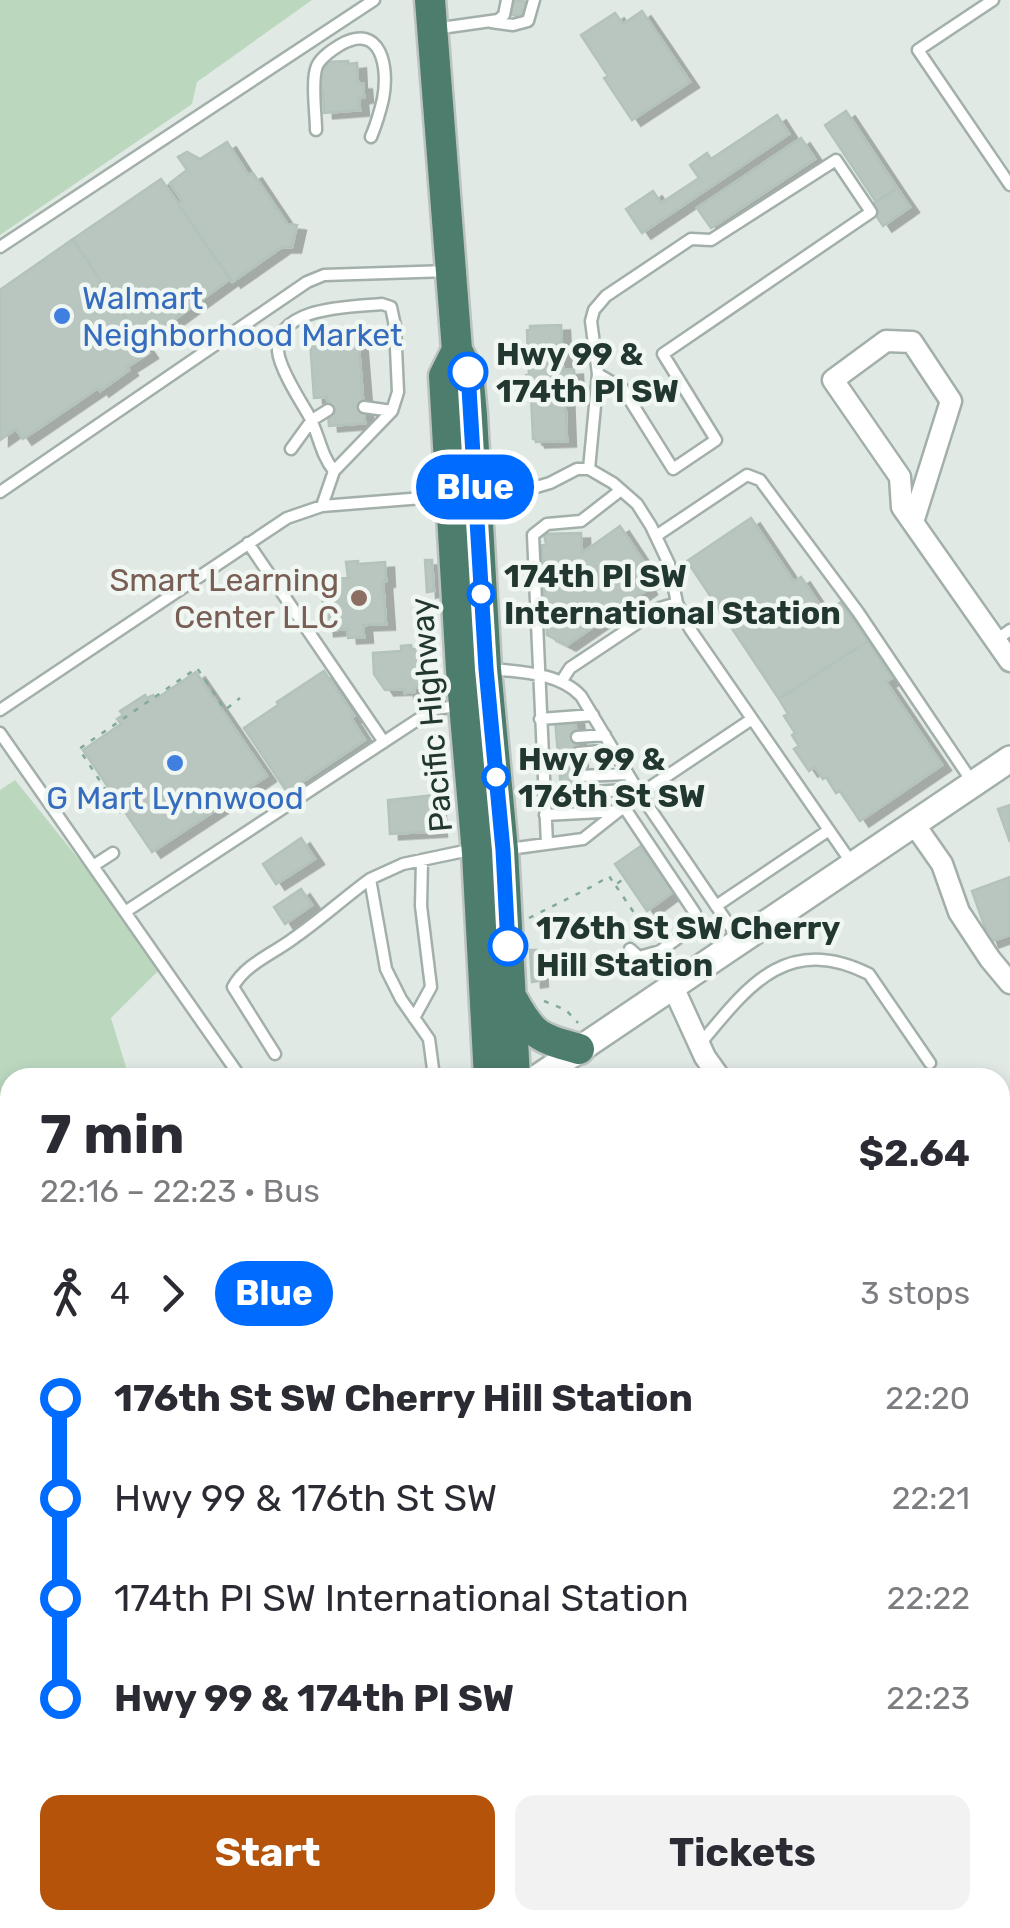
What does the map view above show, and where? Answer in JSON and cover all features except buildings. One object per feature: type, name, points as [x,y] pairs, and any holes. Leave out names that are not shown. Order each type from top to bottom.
[{"type":"highway","name":"Pacific Highway","points":[[432,15],[457,350],[468,372],[462,495],[464,706],[521,997],[516,1068]]},
{"type":"highway","name":"Pacific Highway","points":[[462,495],[486,669],[489,1068]]},
{"type":"highway","points":[[521,997],[525,1022],[533,1032],[548,1040],[579,1037]]},
{"type":"street","points":[[912,522],[950,401],[912,342],[886,341],[833,380],[900,476],[902,507],[912,522],[1003,635],[1010,661]]},
{"type":"street","points":[[546,1068],[579,1037],[673,987],[1010,758]]},
{"type":"street","points":[[914,824],[942,864],[959,912],[1010,983]]},
{"type":"street","points":[[673,987],[713,1068]]},
{"type":"lane","points":[[0,248],[374,0]]},
{"type":"lane","points":[[485,21],[504,15],[507,0]]},
{"type":"lane","points":[[432,15],[523,24],[528,21],[534,0]]},
{"type":"lane","points":[[993,0],[918,50],[1010,185]]},
{"type":"lane","points":[[316,130],[317,66],[340,45],[364,38],[381,54],[384,72],[384,97],[370,137]]},
{"type":"lane","points":[[589,469],[598,374],[591,321],[594,310],[606,296],[691,239],[711,240],[836,160],[871,212],[663,354],[716,440],[672,469],[623,389],[598,374]]},
{"type":"lane","points":[[0,492],[307,282],[324,276],[450,270]]},
{"type":"lane","points":[[322,506],[334,471],[392,412],[398,392],[395,326],[391,307],[382,304],[309,312],[280,336],[278,354],[334,471]]},
{"type":"lane","points":[[364,407],[392,412]]},
{"type":"lane","points":[[291,449],[312,420],[328,410]]},
{"type":"lane","points":[[0,710],[288,518],[322,506],[526,490],[578,469],[589,469],[637,504],[669,564],[676,603],[690,629],[853,865]]},
{"type":"lane","points":[[656,536],[746,476],[760,480],[858,612],[973,784]]},
{"type":"lane","points":[[547,844],[533,536],[547,524],[581,521],[621,490]]},
{"type":"lane","points":[[248,542],[384,742]]},
{"type":"lane","points":[[561,682],[570,668],[660,608],[676,603]]},
{"type":"lane","points":[[486,669],[527,672],[573,687],[740,942]]},
{"type":"lane","points":[[126,912],[434,710],[464,706]]},
{"type":"lane","points":[[540,719],[592,715]]},
{"type":"lane","points":[[275,1054],[233,987],[240,974],[297,937],[370,879],[422,860],[584,839],[639,792],[752,719]]},
{"type":"lane","points":[[0,733],[234,1068]]},
{"type":"lane","points":[[577,738],[605,735]]},
{"type":"lane","points":[[542,740],[557,739]]},
{"type":"lane","points":[[578,753],[614,750]]},
{"type":"lane","points":[[542,756],[558,755]]},
{"type":"lane","points":[[580,776],[628,774]]},
{"type":"lane","points":[[543,778],[560,777]]},
{"type":"lane","points":[[582,793],[639,792]]},
{"type":"lane","points":[[544,795],[562,794]]},
{"type":"lane","points":[[546,816],[622,809]]},
{"type":"lane","points":[[622,809],[694,913],[692,928],[660,952],[639,957],[630,950]]},
{"type":"lane","points":[[716,906],[829,830]]},
{"type":"lane","points":[[93,866],[112,853]]},
{"type":"lane","points":[[414,1018],[431,986],[422,906],[422,860]]},
{"type":"lane","points":[[370,879],[386,969],[400,999],[429,1039],[433,1068]]},
{"type":"lane","points":[[699,1044],[740,995],[766,974],[806,960],[832,961],[869,974],[930,1062]]},
{"type":"path","points":[[121,813],[79,749],[197,668],[225,710],[240,698]]},
{"type":"path","points":[[527,919],[609,876],[660,952]]},
{"type":"path","points":[[615,885],[625,878]]},
{"type":"path","points":[[521,997],[554,1004],[574,1017],[579,1037]]},
{"type":"green space","points":[[0,0],[312,0],[197,82],[192,104],[0,235]]},
{"type":"green space","points":[[15,780],[164,965],[111,1018],[126,1068],[0,1068],[0,790]]},
{"type":"bus line","name":"Blue","points":[[468,372],[508,946]]},
{"type":"place","name":"Walmart Neighborhood Market","points":[[62,316]]},
{"type":"place","name":"Hwy 99 & 174th Pl SW","points":[[468,372]]},
{"type":"place","name":"174th Pl SW International Station","points":[[481,594]]},
{"type":"place","name":"Smart Learning Center LLC","points":[[359,598]]},
{"type":"place","name":"G Mart Lynnwood","points":[[175,763]]},
{"type":"place","name":"Hwy 99 & 176th St SW","points":[[496,777]]},
{"type":"place","name":"176th St SW Cherry Hill Station","points":[[508,946]]}]
